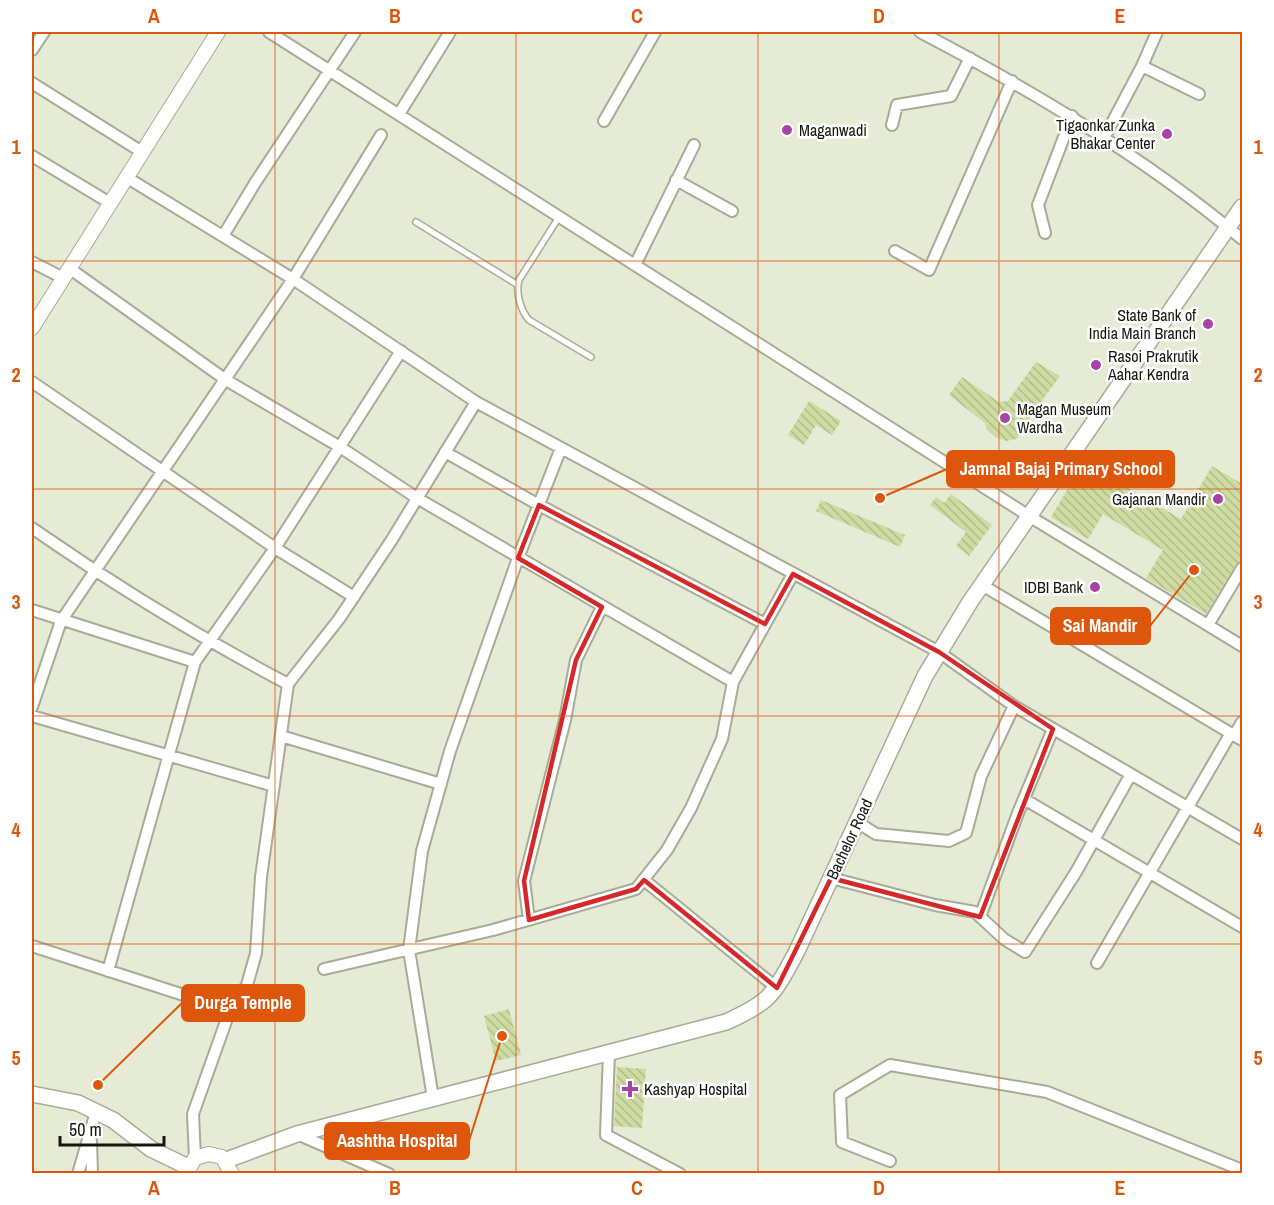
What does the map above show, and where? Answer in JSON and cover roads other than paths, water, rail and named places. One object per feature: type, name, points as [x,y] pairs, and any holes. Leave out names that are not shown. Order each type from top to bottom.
[{"type":"main road","name":"Bachelor Road","points":[[230,1168],[232,1158],[297,1134],[726,1022],[759,1007],[777,988],[796,953],[925,676],[939,652],[982,585],[1242,207]]},
{"type":"main road","points":[[32,1094],[78,1103],[113,1120],[151,1149],[190,1166]]},
{"type":"street","points":[[32,50],[44,32]]},
{"type":"street","points":[[32,328],[218,32]]},
{"type":"street","points":[[269,32],[1029,516],[1242,646]]},
{"type":"street","points":[[223,236],[255,183],[355,32]]},
{"type":"street","points":[[399,114],[450,32]]},
{"type":"street","points":[[604,121],[655,32]]},
{"type":"street","points":[[920,32],[1072,116],[1242,239]]},
{"type":"street","points":[[1104,138],[1157,32]]},
{"type":"street","points":[[892,125],[897,105],[951,96],[970,58]]},
{"type":"street","points":[[1142,66],[1199,94]]},
{"type":"street","points":[[895,251],[929,270],[1012,81]]},
{"type":"street","points":[[32,83],[142,152]]},
{"type":"street","points":[[1045,233],[1038,206],[1072,116]]},
{"type":"street","points":[[32,707],[62,621],[293,279],[381,135]]},
{"type":"street","points":[[635,265],[694,144]]},
{"type":"street","points":[[32,156],[110,203]]},
{"type":"street","points":[[126,177],[293,279],[476,402],[939,652],[1014,706],[1242,838]]},
{"type":"street","points":[[676,180],[732,210]]},
{"type":"street","points":[[32,262],[66,273],[226,380],[340,447],[417,498],[733,682]]},
{"type":"street","points":[[108,971],[195,662],[275,548],[401,351]]},
{"type":"street","points":[[32,382],[275,548],[354,597]]},
{"type":"street","points":[[190,1166],[193,1114],[230,1010],[247,985],[256,953],[261,877],[288,684],[354,597],[476,402]]},
{"type":"street","points":[[433,1098],[409,950],[422,851],[441,784],[518,558],[561,448]]},
{"type":"street","points":[[445,452],[538,505],[765,624]]},
{"type":"street","points":[[32,528],[95,572],[209,643],[288,684]]},
{"type":"street","points":[[1208,624],[1242,568]]},
{"type":"street","points":[[324,969],[529,920],[636,889],[667,850],[691,808],[722,739],[733,682],[794,574]]},
{"type":"street","points":[[982,585],[1236,736]]},
{"type":"street","points":[[529,920],[524,881],[529,858],[565,720],[576,660],[602,607]]},
{"type":"street","points":[[32,610],[195,662]]},
{"type":"street","points":[[857,822],[876,834],[949,841],[966,833],[981,776],[1014,706]]},
{"type":"street","points":[[32,716],[274,786]]},
{"type":"street","points":[[1097,963],[1186,806],[1236,736],[1242,722]]},
{"type":"street","points":[[980,917],[1053,729]]},
{"type":"street","points":[[281,736],[441,784]]},
{"type":"street","points":[[831,878],[935,905],[975,912],[1004,939],[1025,952],[1094,841],[1131,774]]},
{"type":"street","points":[[1024,800],[1147,874],[1242,927]]},
{"type":"street","points":[[644,880],[777,988]]},
{"type":"street","points":[[32,946],[230,1010]]},
{"type":"street","points":[[609,1052],[606,1135],[680,1173]]},
{"type":"street","points":[[890,1161],[842,1142],[840,1095],[890,1065],[1047,1092],[1242,1170]]},
{"type":"street","points":[[78,1173],[96,1112]]},
{"type":"street","points":[[90,1131],[92,1173]]},
{"type":"street","points":[[297,1134],[389,1173]]},
{"type":"street","points":[[190,1166],[209,1154],[222,1157],[230,1168]]},
{"type":"lane","points":[[518,285],[559,217]]},
{"type":"lane","points":[[416,222],[518,285],[526,317],[591,357]]},
{"type":"place","name":"Maganwadi","points":[[787,130]]},
{"type":"place","name":"Tigaonkar Zunka Bhakar Center","points":[[1167,134]]},
{"type":"place","name":"State Bank of India Main Branch","points":[[1208,324]]},
{"type":"place","name":"Rasoi Prakrutik Aahar Kendra","points":[[1096,365]]},
{"type":"place","name":"Magan Museum Wardha","points":[[1005,418]]},
{"type":"place","name":"Jamnal Bajaj Primary School","points":[[880,498]]},
{"type":"place","name":"Gajanan Mandir","points":[[1218,499]]},
{"type":"place","name":"Sai Mandir","points":[[1194,570]]},
{"type":"place","name":"IDBI Bank","points":[[1095,587]]},
{"type":"place","name":"Aashtha Hospital","points":[[502,1036]]},
{"type":"place","name":"Durga Temple","points":[[98,1085]]},
{"type":"place","name":"Kashyap Hospital","points":[[630,1089]]}]
